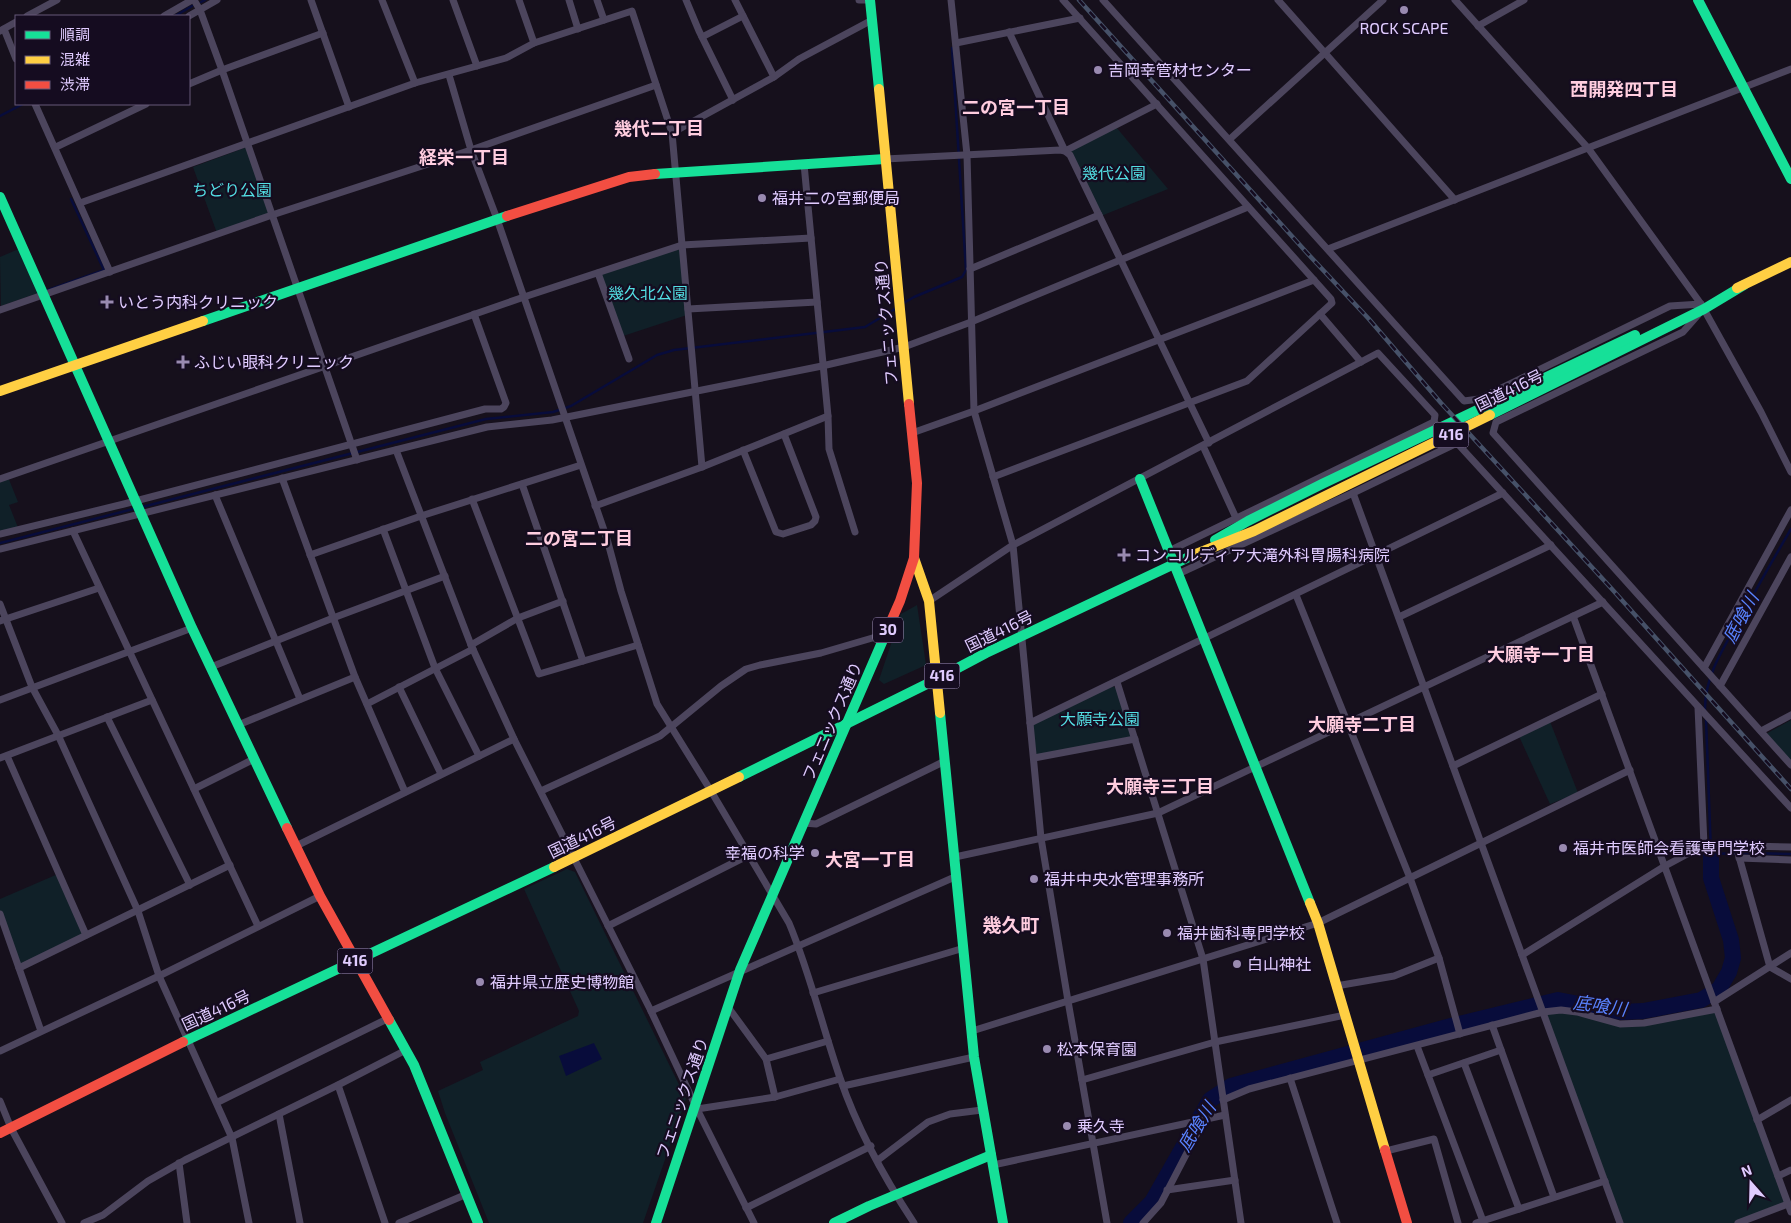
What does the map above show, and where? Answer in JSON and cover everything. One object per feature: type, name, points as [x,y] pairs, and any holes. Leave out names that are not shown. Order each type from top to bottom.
[{"type":"main road","name":"フェニックス通り","points":[[656,1223],[740,970],[900,601],[914,558],[917,497],[912,433],[870,0]]},
{"type":"main road","points":[[1698,0],[1791,180]]},
{"type":"main road","points":[[0,391],[605,183],[629,177],[674,172],[885,159]]},
{"type":"main road","points":[[0,197],[192,628],[320,896],[406,1050],[478,1223]]},
{"type":"main road","name":"国道416号","points":[[0,1133],[188,1040],[574,858],[1022,636],[1174,564],[1254,531],[1329,495],[1574,375],[1791,262]]},
{"type":"main road","name":"国道416号","points":[[1174,564],[1248,520],[1568,366],[1702,307]]},
{"type":"main road","points":[[1140,478],[1318,923],[1407,1223]]},
{"type":"main road","points":[[914,558],[929,601],[974,1057],[1003,1223]]},
{"type":"main road","points":[[834,1223],[895,1195],[992,1160]]},
{"type":"street","points":[[29,15],[57,0]]},
{"type":"street","points":[[166,15],[193,0],[200,10],[357,460]]},
{"type":"street","points":[[190,15],[218,0]]},
{"type":"street","points":[[311,0],[349,107]]},
{"type":"street","points":[[382,0],[415,83]]},
{"type":"street","points":[[453,0],[477,66]]},
{"type":"street","points":[[519,0],[534,44]]},
{"type":"street","points":[[569,0],[578,29]]},
{"type":"street","points":[[597,0],[604,20]]},
{"type":"street","points":[[686,0],[733,100]]},
{"type":"street","points":[[735,0],[774,77]]},
{"type":"street","points":[[859,0],[870,0]]},
{"type":"street","points":[[951,0],[967,155],[974,411],[1013,545],[1041,838],[1107,1223]]},
{"type":"street","points":[[993,477],[1247,381],[1332,303],[1331,299],[1063,0]]},
{"type":"street","points":[[1103,0],[1230,139],[1464,402],[1480,399],[1670,306],[1702,307]]},
{"type":"street","points":[[1278,0],[1455,200]]},
{"type":"street","points":[[1230,139],[1383,0]]},
{"type":"street","points":[[1455,0],[1588,148],[1702,307],[1761,412],[1791,472]]},
{"type":"street","points":[[1478,26],[1524,0]]},
{"type":"street","points":[[80,203],[415,83],[506,58],[534,44],[632,11],[672,133],[702,467]]},
{"type":"street","points":[[702,37],[743,16]]},
{"type":"street","points":[[956,43],[1080,18]]},
{"type":"street","points":[[672,133],[872,20]]},
{"type":"street","points":[[15,23],[2,30],[15,57]]},
{"type":"street","points":[[1009,32],[1190,403],[1236,518]]},
{"type":"street","points":[[190,84],[323,33]]},
{"type":"street","points":[[1328,249],[1791,69]]},
{"type":"street","points":[[448,74],[471,150],[497,219],[607,539],[657,704],[789,922],[799,946],[828,1041],[854,1114],[895,1195],[914,1223]]},
{"type":"street","points":[[0,310],[272,215],[471,150],[656,85]]},
{"type":"street","points":[[885,159],[1066,151],[1157,104]]},
{"type":"street","points":[[35,105],[56,147],[110,272]]},
{"type":"street","points":[[56,147],[144,105]]},
{"type":"street","points":[[804,164],[828,416],[829,449],[856,532]]},
{"type":"street","points":[[0,549],[488,427],[565,417],[822,366],[904,347],[971,322],[1248,207]]},
{"type":"street","points":[[970,269],[1099,216]]},
{"type":"street","points":[[0,479],[474,314],[682,245],[811,238]]},
{"type":"street","points":[[598,273],[629,359]]},
{"type":"street","points":[[912,433],[1314,280]]},
{"type":"street","points":[[688,309],[816,302]]},
{"type":"street","points":[[1702,307],[1683,332],[1496,422],[1493,432],[1791,765]]},
{"type":"street","points":[[0,534],[485,410],[501,409],[506,403],[474,314]]},
{"type":"street","points":[[1320,314],[1361,362]]},
{"type":"street","points":[[929,601],[1013,545],[1378,353],[1435,415],[1434,422],[1453,445]]},
{"type":"street","points":[[1480,399],[1496,422]]},
{"type":"street","points":[[595,506],[702,467],[828,416]]},
{"type":"street","points":[[1169,551],[1434,422]]},
{"type":"street","points":[[743,450],[776,532],[783,534],[811,524],[815,521],[816,517],[784,434]]},
{"type":"street","points":[[1178,574],[1457,443],[1791,808]]},
{"type":"street","points":[[396,450],[472,646],[514,738],[754,1223]]},
{"type":"street","points":[[310,555],[472,499],[581,465]]},
{"type":"street","points":[[282,478],[355,677],[405,792]]},
{"type":"street","points":[[522,484],[583,661]]},
{"type":"street","points":[[1353,493],[1620,1223]]},
{"type":"street","points":[[1030,723],[1503,494]]},
{"type":"street","points":[[215,495],[300,699]]},
{"type":"street","points":[[472,499],[539,674],[638,645]]},
{"type":"street","points":[[1704,668],[1791,510]]},
{"type":"street","points":[[383,529],[435,668],[479,756]]},
{"type":"street","points":[[72,531],[258,926]]},
{"type":"street","points":[[1399,617],[1551,545]]},
{"type":"street","points":[[1720,686],[1791,557]]},
{"type":"street","points":[[211,668],[275,641],[445,576]]},
{"type":"street","points":[[3,620],[99,588]]},
{"type":"street","points":[[1296,595],[1410,878],[1439,958],[1460,1034]]},
{"type":"street","points":[[367,704],[435,668],[518,618],[563,601]]},
{"type":"street","points":[[955,856],[1158,813],[1603,602]]},
{"type":"street","points":[[0,604],[3,620],[32,687],[58,735],[138,911],[159,976],[218,1102],[232,1138],[249,1223]]},
{"type":"street","points":[[1573,616],[1791,1212]]},
{"type":"street","points":[[0,700],[130,653],[192,628]]},
{"type":"street","points":[[541,791],[660,736],[721,686],[746,669],[760,664],[821,653],[886,634]]},
{"type":"street","points":[[238,725],[355,677]]},
{"type":"street","points":[[1117,682],[1203,959],[1241,1223]]},
{"type":"street","points":[[400,687],[441,774]]},
{"type":"street","points":[[1453,766],[1602,694]]},
{"type":"street","points":[[86,935],[3,757],[152,700]]},
{"type":"street","points":[[1698,707],[1704,845]]},
{"type":"street","points":[[1761,731],[1791,715]]},
{"type":"street","points":[[108,717],[190,885]]},
{"type":"street","points":[[296,846],[514,738]]},
{"type":"street","points":[[1034,758],[1135,739]]},
{"type":"street","points":[[194,790],[254,759]]},
{"type":"street","points":[[804,823],[816,824],[945,761]]},
{"type":"street","points":[[972,1031],[1318,923],[1630,770]]},
{"type":"street","points":[[1522,955],[1665,866],[1704,845],[1791,847]]},
{"type":"street","points":[[1736,846],[1770,967],[1791,979]]},
{"type":"street","points":[[608,926],[749,855]]},
{"type":"street","points":[[1739,858],[1790,862]]},
{"type":"street","points":[[19,968],[230,865]]},
{"type":"street","points":[[650,1011],[957,876]]},
{"type":"street","points":[[0,1051],[159,976],[320,896]]},
{"type":"street","points":[[0,914],[41,1031]]},
{"type":"street","points":[[813,993],[964,948]]},
{"type":"street","points":[[1714,1002],[1791,953]]},
{"type":"street","points":[[1336,986],[1394,976],[1439,958]]},
{"type":"street","points":[[728,1007],[766,1059],[775,1096]]},
{"type":"street","points":[[1223,1100],[1250,1089],[1290,1078],[1543,1012],[1569,1011],[1620,1024],[1644,1023],[1717,1009]]},
{"type":"street","points":[[1082,1080],[1215,1042],[1345,1015]]},
{"type":"street","points":[[218,1102],[389,1018]]},
{"type":"street","points":[[1492,1026],[1554,1197]]},
{"type":"street","points":[[766,1059],[828,1041]]},
{"type":"street","points":[[1417,1046],[1479,1222],[1605,1181]]},
{"type":"street","points":[[84,1223],[103,1215],[148,1182],[180,1163],[406,1050]]},
{"type":"street","points":[[1428,1075],[1501,1050]]},
{"type":"street","points":[[696,1107],[775,1096],[974,1057]]},
{"type":"street","points":[[1464,1063],[1519,1209]]},
{"type":"street","points":[[1290,1078],[1337,1223]]},
{"type":"street","points":[[338,1085],[385,1223]]},
{"type":"street","points":[[1757,1120],[1791,1100]]},
{"type":"street","points":[[0,1101],[11,1128],[62,1223]]},
{"type":"street","points":[[878,1160],[928,1122],[950,1114],[982,1110]]},
{"type":"street","points":[[280,1114],[300,1223]]},
{"type":"street","points":[[992,1160],[1093,1144],[1225,1115]]},
{"type":"street","points":[[1142,1223],[1161,1203],[1204,1120]]},
{"type":"street","points":[[1386,1151],[1434,1139],[1458,1223]]},
{"type":"street","points":[[746,1208],[870,1146]]},
{"type":"street","points":[[180,1163],[187,1223]]},
{"type":"street","points":[[1778,1176],[1791,1170]]},
{"type":"street","points":[[1167,1190],[1235,1180]]},
{"type":"street","points":[[399,1223],[467,1194]]},
{"type":"street","points":[[1738,1223],[1788,1204]]},
{"type":"green space","name":"幾代公園","points":[[1116,127],[1168,189],[1101,216],[1070,151]]},
{"type":"green space","name":"ちどり公園","points":[[247,147],[270,213],[217,233],[193,167]]},
{"type":"green space","name":"幾久北公園","points":[[681,247],[687,315],[623,336],[600,273]]},
{"type":"green space","points":[[21,248],[41,292],[1,306],[0,257]]},
{"type":"green space","points":[[8,477],[18,502],[9,505],[19,530],[0,534],[0,480]]},
{"type":"green space","points":[[917,605],[926,665],[884,684],[879,680],[901,614]]},
{"type":"green space","name":"大願寺公園","points":[[1112,686],[1118,689],[1132,738],[1035,756],[1032,724]]},
{"type":"green space","points":[[1549,719],[1578,793],[1550,804],[1518,734]]},
{"type":"green space","points":[[1791,720],[1791,765],[1764,735]]},
{"type":"green space","points":[[567,869],[575,872],[686,1099],[643,1223],[489,1223],[438,1091],[483,1070],[480,1062],[578,1016],[579,1011],[524,889]]},
{"type":"green space","points":[[58,874],[86,935],[19,967],[0,912],[0,899]]},
{"type":"green space","points":[[1717,1009],[1788,1204],[1738,1223],[1620,1223],[1543,1012],[1577,1012],[1628,1023]]},
{"type":"shaded area","points":[[594,1043],[602,1059],[566,1076],[559,1056]]},
{"type":"waterway","points":[[201,2],[205,0]]},
{"type":"waterway","points":[[177,15],[192,6]]},
{"type":"waterway","points":[[902,304],[962,277],[966,270],[952,48]]},
{"type":"waterway","points":[[0,116],[21,105]]},
{"type":"waterway","points":[[48,290],[104,270],[71,199]]},
{"type":"waterway","points":[[142,507],[486,419],[553,412],[571,406],[657,355],[674,350],[865,327],[895,309]]},
{"type":"waterway","points":[[0,543],[137,508]]},
{"type":"waterway","name":"底喰川","points":[[1705,711],[1708,684],[1718,659],[1791,529]]},
{"type":"waterway","name":"底喰川","points":[[1706,719],[1711,854],[1791,854]]},
{"type":"waterway","name":"底喰川","points":[[1131,1223],[1152,1202],[1210,1100],[1231,1086],[1451,1026],[1558,1000],[1621,1012],[1643,1011],[1701,1000],[1719,989],[1729,972],[1733,958],[1731,940],[1711,878],[1711,854]]},
{"type":"railway","points":[[1079,0],[1368,318],[1441,403],[1611,588],[1791,789]]},
{"type":"traffic: fast","points":[[870,0],[879,89]]},
{"type":"traffic: fast","points":[[1698,0],[1791,179]]},
{"type":"traffic: fast","points":[[655,174],[885,159]]},
{"type":"traffic: fast","points":[[0,197],[192,628],[287,828]]},
{"type":"traffic: fast","points":[[203,321],[507,216]]},
{"type":"traffic: fast","points":[[1490,415],[1704,309],[1744,285]]},
{"type":"traffic: fast","points":[[1215,540],[1248,521],[1322,484],[1635,335]]},
{"type":"traffic: fast","points":[[1140,479],[1310,903]]},
{"type":"traffic: fast","points":[[739,777],[986,653],[1191,556]]},
{"type":"traffic: fast","points":[[656,1223],[740,970],[889,626]]},
{"type":"traffic: fast","points":[[940,713],[974,1057],[1003,1223]]},
{"type":"traffic: fast","points":[[183,1042],[554,867]]},
{"type":"traffic: fast","points":[[389,1020],[414,1065],[478,1223]]},
{"type":"traffic: fast","points":[[834,1223],[869,1206],[991,1155]]},
{"type":"traffic: slow","points":[[879,89],[909,404]]},
{"type":"traffic: slow","points":[[1737,288],[1791,262]]},
{"type":"traffic: slow","points":[[0,391],[203,321]]},
{"type":"traffic: slow","points":[[1191,556],[1254,531],[1490,415]]},
{"type":"traffic: slow","points":[[914,558],[929,601],[940,713]]},
{"type":"traffic: slow","points":[[554,867],[739,777]]},
{"type":"traffic: slow","points":[[1310,903],[1318,923],[1385,1150]]},
{"type":"traffic: jam","points":[[507,216],[629,177],[655,174]]},
{"type":"traffic: jam","points":[[889,626],[900,601],[914,558],[917,483],[909,404]]},
{"type":"traffic: jam","points":[[287,828],[320,896],[389,1020]]},
{"type":"traffic: jam","points":[[0,1133],[183,1042]]},
{"type":"traffic: jam","points":[[1385,1150],[1407,1223]]},
{"type":"place","name":"ROCK SCAPE","points":[[1404,10]]},
{"type":"place","name":"吉岡幸管材センター","points":[[1098,70]]},
{"type":"place","name":"福井二の宮郵便局","points":[[762,198]]},
{"type":"place","name":"いとう内科クリニック","points":[[107,302]]},
{"type":"place","name":"ふじい眼科クリニック","points":[[183,362]]},
{"type":"place","name":"コンコルディア大滝外科胃腸科病院","points":[[1124,555]]},
{"type":"place","name":"福井市医師会看護専門学校","points":[[1563,848]]},
{"type":"place","name":"幸福の科学","points":[[815,853]]},
{"type":"place","name":"福井中央水管理事務所","points":[[1034,879]]},
{"type":"place","name":"福井歯科専門学校","points":[[1167,933]]},
{"type":"place","name":"白山神社","points":[[1237,964]]},
{"type":"place","name":"福井県立歴史博物館","points":[[480,982]]},
{"type":"place","name":"松本保育園","points":[[1047,1049]]},
{"type":"place","name":"乗久寺","points":[[1067,1126]]},
{"type":"district","name":"西開発四丁目","points":[[1624,90]]},
{"type":"district","name":"二の宮一丁目","points":[[1016,108]]},
{"type":"district","name":"幾代二丁目","points":[[659,129]]},
{"type":"district","name":"経栄一丁目","points":[[464,158]]},
{"type":"district","name":"二の宮二丁目","points":[[579,539]]},
{"type":"district","name":"大願寺一丁目","points":[[1541,655]]},
{"type":"district","name":"大願寺二丁目","points":[[1362,725]]},
{"type":"district","name":"大願寺三丁目","points":[[1160,787]]},
{"type":"district","name":"大宮一丁目","points":[[870,860]]},
{"type":"district","name":"幾久町","points":[[1011,925]]}]
